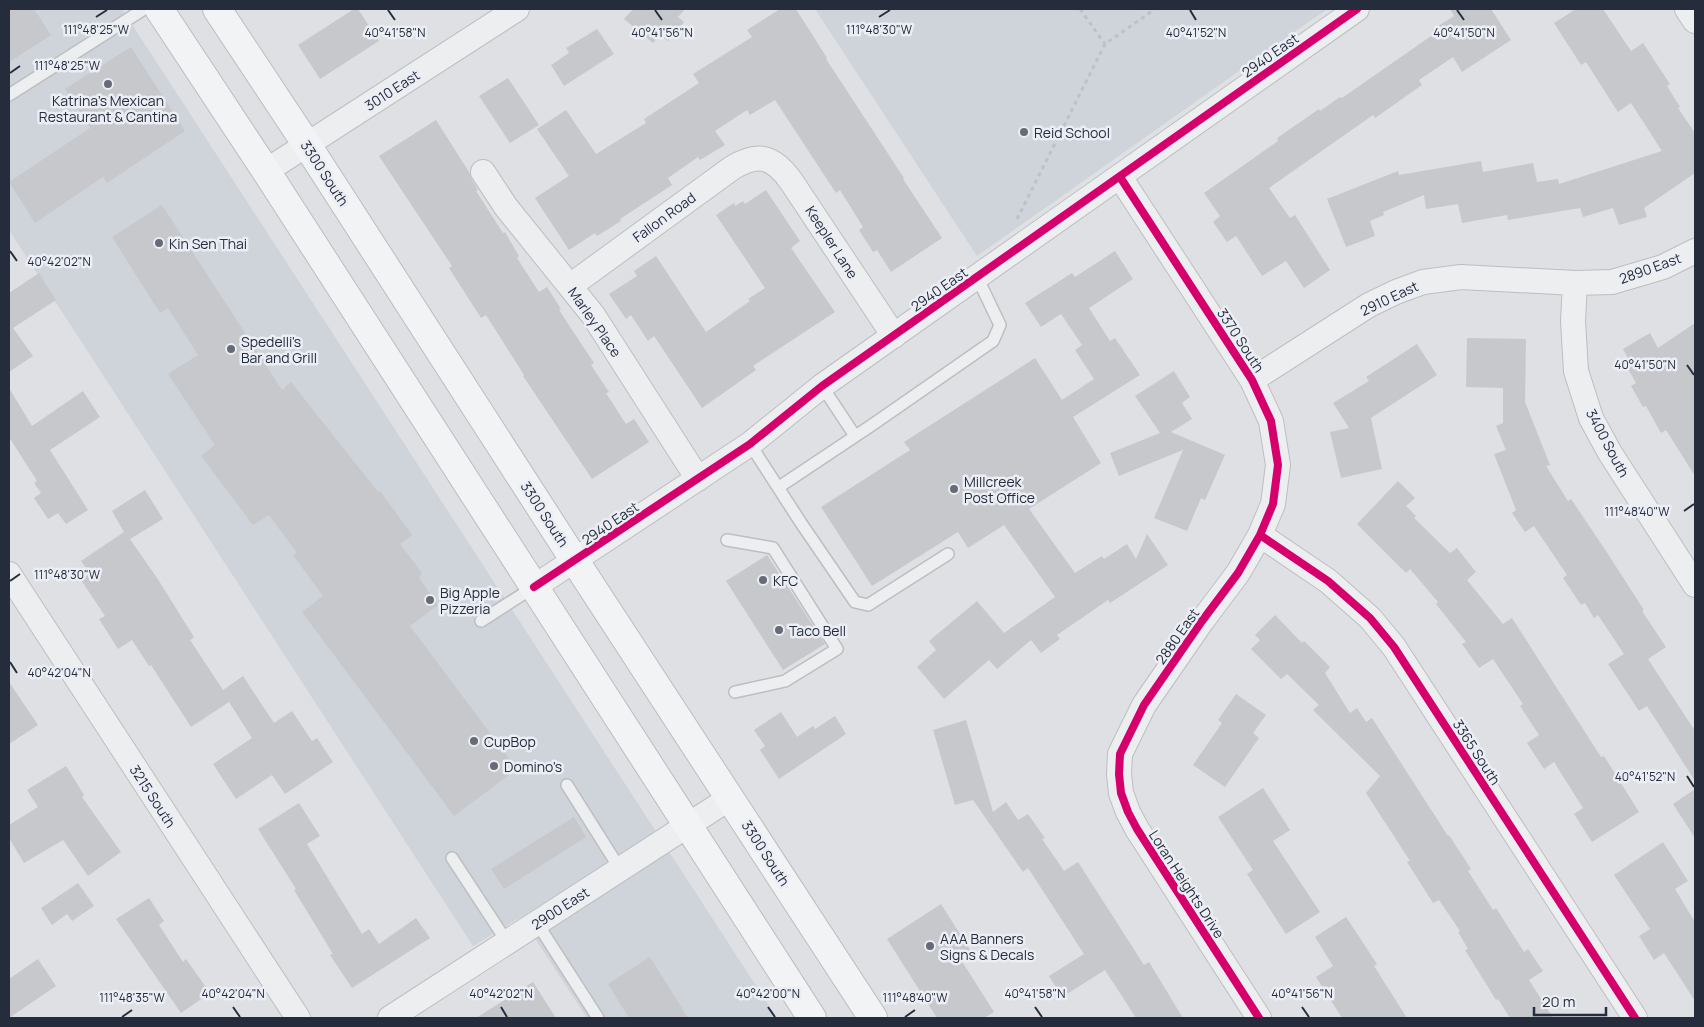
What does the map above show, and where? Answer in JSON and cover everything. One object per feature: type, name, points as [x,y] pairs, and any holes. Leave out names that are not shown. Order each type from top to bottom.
[{"type":"main road","points":[[159,9],[266,171],[812,1018]]},
{"type":"main road","name":"3300 South","points":[[217,9],[873,1018]]},
{"type":"street","name":"3010 East","points":[[266,171],[517,9]]},
{"type":"street","name":"2940 East","points":[[534,587],[575,562],[750,444],[822,386],[1358,9]]},
{"type":"street","points":[[1687,9],[1695,21]]},
{"type":"street","name":"Fallon Road","points":[[570,286],[732,168],[746,160],[762,158]]},
{"type":"street","name":"Keepler Lane","points":[[762,158],[778,166],[791,180],[894,336]]},
{"type":"street","name":"Marley Place","points":[[483,172],[506,207],[592,315],[698,479]]},
{"type":"street","name":"3370 South","points":[[1120,177],[1252,380],[1271,421],[1278,465],[1273,504],[1260,535]]},
{"type":"street","name":"2890 East","points":[[1575,283],[1612,282],[1663,266],[1695,251]]},
{"type":"street","name":"2910 East","points":[[1252,380],[1369,304],[1423,282],[1461,277],[1575,283]]},
{"type":"street","name":"3400 South","points":[[1575,283],[1573,321],[1576,372],[1591,418],[1610,453],[1695,585]]},
{"type":"street","name":"2880 East","points":[[1120,754],[1144,705],[1238,573],[1260,535]]},
{"type":"street","name":"3365 South","points":[[1260,535],[1328,581],[1370,618],[1394,647],[1636,1018]]},
{"type":"street","name":"3215 South","points":[[9,574],[298,1018]]},
{"type":"street","name":"Loran Heights Drive","points":[[1120,754],[1119,774],[1121,793],[1128,812],[1137,829],[1259,1018]]},
{"type":"street","name":"2900 East","points":[[390,1018],[730,798]]},
{"type":"lane","points":[[9,95],[144,9]]},
{"type":"lane","points":[[779,487],[993,341],[1000,325],[977,277]]},
{"type":"lane","points":[[822,386],[855,436]]},
{"type":"lane","points":[[750,444],[855,602],[868,605],[948,554]]},
{"type":"lane","points":[[727,540],[773,548],[837,649],[785,681],[735,692]]},
{"type":"lane","points":[[481,621],[534,587]]},
{"type":"lane","points":[[567,784],[620,869]]},
{"type":"lane","points":[[452,858],[507,942]]},
{"type":"lane","points":[[537,923],[598,1018]]},
{"type":"path","points":[[1080,9],[1105,44]]},
{"type":"path","points":[[1017,249],[1009,236],[1105,44],[1155,9]]},
{"type":"shaded area","points":[[9,9],[122,9],[777,1018],[587,1018],[521,917],[473,946],[9,230]]},
{"type":"shaded area","name":"Reid School","points":[[815,9],[1327,9],[977,256]]},
{"type":"building","points":[[9,9],[34,9],[51,35],[9,62]]},
{"type":"building","points":[[354,9],[358,9],[379,41],[320,79],[298,45]]},
{"type":"building","points":[[633,9],[685,9],[678,17],[684,22],[668,41],[660,35],[653,43],[624,19]]},
{"type":"building","points":[[780,9],[796,9],[826,59],[942,238],[891,272],[877,250],[873,252],[859,230],[863,227],[840,190],[836,193],[775,100],[750,115],[747,110],[715,131],[725,145],[700,160],[698,157],[668,178],[672,185],[620,219],[621,221],[597,236],[595,233],[569,250],[535,198],[569,176],[537,129],[566,110],[596,154],[646,123],[644,119],[699,83],[693,74],[752,37],[747,30]]},
{"type":"building","points":[[1450,9],[1491,9],[1511,40],[1462,72],[1453,57],[1419,80],[1422,85],[1375,118],[1373,115],[1269,188],[1290,218],[1295,215],[1330,270],[1304,288],[1286,261],[1262,276],[1236,236],[1227,242],[1213,222],[1220,216],[1204,193],[1278,141],[1277,138],[1319,109],[1320,111],[1340,97],[1342,98],[1434,34],[1432,30],[1454,16]]},
{"type":"building","points":[[1576,9],[1603,9],[1631,51],[1643,43],[1670,84],[1667,86],[1680,107],[1678,108],[1695,133],[1695,173],[1644,208],[1647,217],[1619,225],[1613,208],[1583,217],[1580,208],[1508,220],[1507,215],[1462,223],[1458,204],[1426,209],[1424,195],[1383,212],[1384,215],[1370,221],[1375,236],[1346,247],[1327,199],[1398,171],[1399,175],[1481,161],[1483,172],[1533,163],[1537,182],[1558,179],[1559,184],[1662,151],[1631,103],[1618,112],[1586,62],[1581,65],[1554,23]]},
{"type":"building","points":[[597,29],[614,54],[564,86],[551,65],[569,53],[566,48]]},
{"type":"building","points":[[131,47],[185,131],[107,183],[103,177],[35,223],[9,182],[90,128],[65,89]]},
{"type":"building","points":[[508,78],[539,125],[510,143],[479,96]]},
{"type":"building","points":[[436,120],[469,172],[478,190],[476,191],[503,233],[505,232],[519,256],[517,258],[539,292],[547,287],[561,309],[559,310],[594,363],[591,365],[609,392],[606,393],[626,424],[634,419],[649,442],[592,479],[523,376],[486,315],[481,318],[449,268],[452,266],[379,156]]},
{"type":"building","points":[[766,190],[800,241],[791,248],[835,312],[753,366],[756,370],[702,408],[654,336],[648,341],[631,315],[626,319],[609,294],[637,276],[634,271],[656,256],[706,332],[765,288],[716,215],[734,203],[735,206],[743,201],[745,204]]},
{"type":"building","points":[[162,205],[282,390],[291,382],[378,492],[380,491],[412,535],[400,544],[422,573],[419,578],[438,605],[410,626],[517,769],[454,816],[302,612],[323,596],[293,555],[297,553],[269,515],[253,525],[201,456],[215,445],[168,374],[198,355],[168,308],[160,313],[112,237]]},
{"type":"building","points":[[1115,251],[1133,279],[1089,308],[1110,341],[1115,338],[1140,375],[1073,417],[1101,463],[1029,509],[1075,573],[1102,556],[1104,559],[1127,544],[1136,559],[1147,534],[1168,565],[1110,603],[1108,600],[1057,635],[1060,639],[1041,653],[1031,640],[997,669],[989,660],[944,699],[917,667],[936,650],[929,641],[977,601],[1004,633],[1055,597],[1004,525],[968,548],[958,532],[872,586],[821,507],[910,450],[904,442],[1035,358],[1062,400],[1094,379],[1075,350],[1082,345],[1061,314],[1041,327],[1025,303],[1072,273],[1075,277]]},
{"type":"building","points":[[39,273],[56,300],[13,328],[33,356],[9,372],[9,293]]},
{"type":"building","points":[[1695,323],[1695,476],[1666,430],[1661,433],[1646,406],[1643,407],[1631,386],[1636,383],[1624,362],[1629,360],[1623,349],[1650,333],[1658,348]]},
{"type":"building","points":[[1467,338],[1526,339],[1525,402],[1550,465],[1546,466],[1568,501],[1571,499],[1606,551],[1666,647],[1648,659],[1695,731],[1695,781],[1647,706],[1639,711],[1608,664],[1624,654],[1598,615],[1594,618],[1585,603],[1581,605],[1563,578],[1567,575],[1534,526],[1525,532],[1512,513],[1516,510],[1494,454],[1506,450],[1496,426],[1503,423],[1503,388],[1466,387]]},
{"type":"building","points":[[1417,344],[1437,375],[1371,418],[1382,469],[1341,478],[1330,432],[1349,428],[1333,403],[1369,381],[1366,377]]},
{"type":"building","points":[[1174,371],[1190,397],[1182,403],[1192,419],[1171,432],[1225,455],[1205,500],[1201,498],[1187,531],[1154,518],[1183,450],[1119,476],[1110,453],[1160,433],[1135,396]]},
{"type":"building","points":[[9,388],[32,426],[83,391],[100,417],[50,450],[88,510],[66,524],[58,513],[48,519],[34,498],[41,493],[34,483],[37,481],[9,437]]},
{"type":"building","points":[[1398,481],[1415,498],[1406,506],[1416,516],[1414,518],[1450,553],[1457,548],[1476,572],[1467,580],[1503,624],[1512,618],[1601,757],[1604,756],[1639,812],[1592,842],[1574,814],[1583,808],[1554,762],[1544,769],[1527,743],[1539,735],[1520,706],[1523,704],[1493,659],[1479,668],[1462,644],[1466,642],[1436,604],[1438,602],[1410,569],[1406,573],[1357,524]]},
{"type":"building","points":[[145,490],[163,519],[130,539],[194,637],[190,640],[223,690],[243,676],[274,723],[292,711],[312,741],[317,738],[333,762],[285,794],[272,775],[236,799],[213,764],[252,738],[229,702],[191,727],[151,665],[149,666],[132,640],[118,649],[99,619],[105,616],[81,580],[90,573],[81,561],[124,532],[112,511]]},
{"type":"building","points":[[767,555],[825,644],[783,670],[726,581]]},
{"type":"building","points":[[1275,615],[1302,643],[1304,641],[1330,667],[1325,673],[1350,713],[1357,708],[1366,722],[1372,718],[1471,869],[1468,871],[1493,910],[1496,908],[1524,952],[1528,949],[1543,971],[1529,980],[1553,1018],[1510,1018],[1498,999],[1496,1000],[1465,950],[1468,949],[1458,932],[1460,931],[1439,900],[1433,903],[1407,862],[1410,861],[1366,793],[1380,776],[1313,710],[1319,705],[1287,674],[1281,679],[1251,649],[1260,640],[1255,635]]},
{"type":"building","points":[[9,682],[38,725],[9,744]]},
{"type":"building","points":[[1236,694],[1266,715],[1253,733],[1259,738],[1225,787],[1193,765],[1222,723],[1218,720]]},
{"type":"building","points":[[781,712],[797,737],[813,726],[815,729],[835,716],[846,734],[779,779],[760,750],[765,746],[754,730]]},
{"type":"building","points":[[966,720],[993,812],[1006,802],[1018,820],[1028,814],[1045,838],[1042,839],[1064,871],[1078,862],[1144,965],[1149,962],[1183,1018],[1136,1018],[1105,970],[1062,997],[1049,976],[1084,954],[1028,868],[1023,872],[973,800],[955,805],[933,730]]},
{"type":"building","points":[[66,766],[84,795],[82,797],[121,852],[88,876],[63,840],[24,863],[9,838],[9,825],[38,807],[27,790]]},
{"type":"building","points":[[1263,788],[1290,830],[1273,841],[1320,912],[1286,934],[1247,874],[1253,870],[1218,817]]},
{"type":"building","points":[[1695,789],[1695,838],[1673,804]]},
{"type":"building","points":[[299,803],[320,836],[307,844],[362,934],[369,929],[379,944],[416,918],[430,938],[352,988],[330,955],[333,954],[294,890],[296,889],[258,829]]},
{"type":"building","points":[[574,817],[586,837],[504,889],[491,869]]},
{"type":"building","points":[[1663,842],[1688,881],[1675,889],[1695,922],[1695,1001],[1664,953],[1654,960],[1639,936],[1650,929],[1614,875]]},
{"type":"building","points":[[78,883],[94,906],[72,921],[67,914],[52,925],[41,908]]},
{"type":"building","points":[[149,898],[164,921],[159,925],[183,962],[186,959],[210,993],[181,1013],[116,919]]},
{"type":"building","points":[[941,904],[972,953],[961,960],[994,1012],[984,1018],[937,1018],[887,939]]},
{"type":"building","points":[[1346,917],[1377,964],[1374,966],[1407,1018],[1342,1018],[1316,977],[1333,966],[1315,937]]},
{"type":"building","points":[[650,957],[688,1018],[629,1018],[608,984]]},
{"type":"building","points":[[38,959],[56,986],[9,1018],[9,979]]},
{"type":"building","points":[[533,982],[556,1018],[476,1018]]},
{"type":"cycle path","points":[[534,587],[750,444],[822,386],[1357,9]]},
{"type":"cycle path","points":[[1120,177],[1252,380],[1271,421],[1278,465],[1273,504],[1260,535],[1238,573],[1144,705],[1120,754],[1119,774],[1121,793],[1137,829],[1259,1018]]},
{"type":"cycle path","points":[[1260,535],[1328,581],[1370,618],[1394,647],[1635,1018]]},
{"type":"place","name":"Katrina's Mexican Restaurant & Cantina","points":[[108,84]]},
{"type":"place","name":"Reid School","points":[[1024,132]]},
{"type":"place","name":"Kin Sen Thai","points":[[159,243]]},
{"type":"place","name":"Spedelli's Bar and Grill","points":[[231,349]]},
{"type":"place","name":"Millcreek Post Office","points":[[954,489]]},
{"type":"place","name":"KFC","points":[[763,580]]},
{"type":"place","name":"Big Apple Pizzeria","points":[[430,600]]},
{"type":"place","name":"Taco Bell","points":[[779,630]]},
{"type":"place","name":"CupBop","points":[[474,741]]},
{"type":"place","name":"Domino's","points":[[494,766]]},
{"type":"place","name":"AAA Banners Signs & Decals","points":[[930,946]]}]
